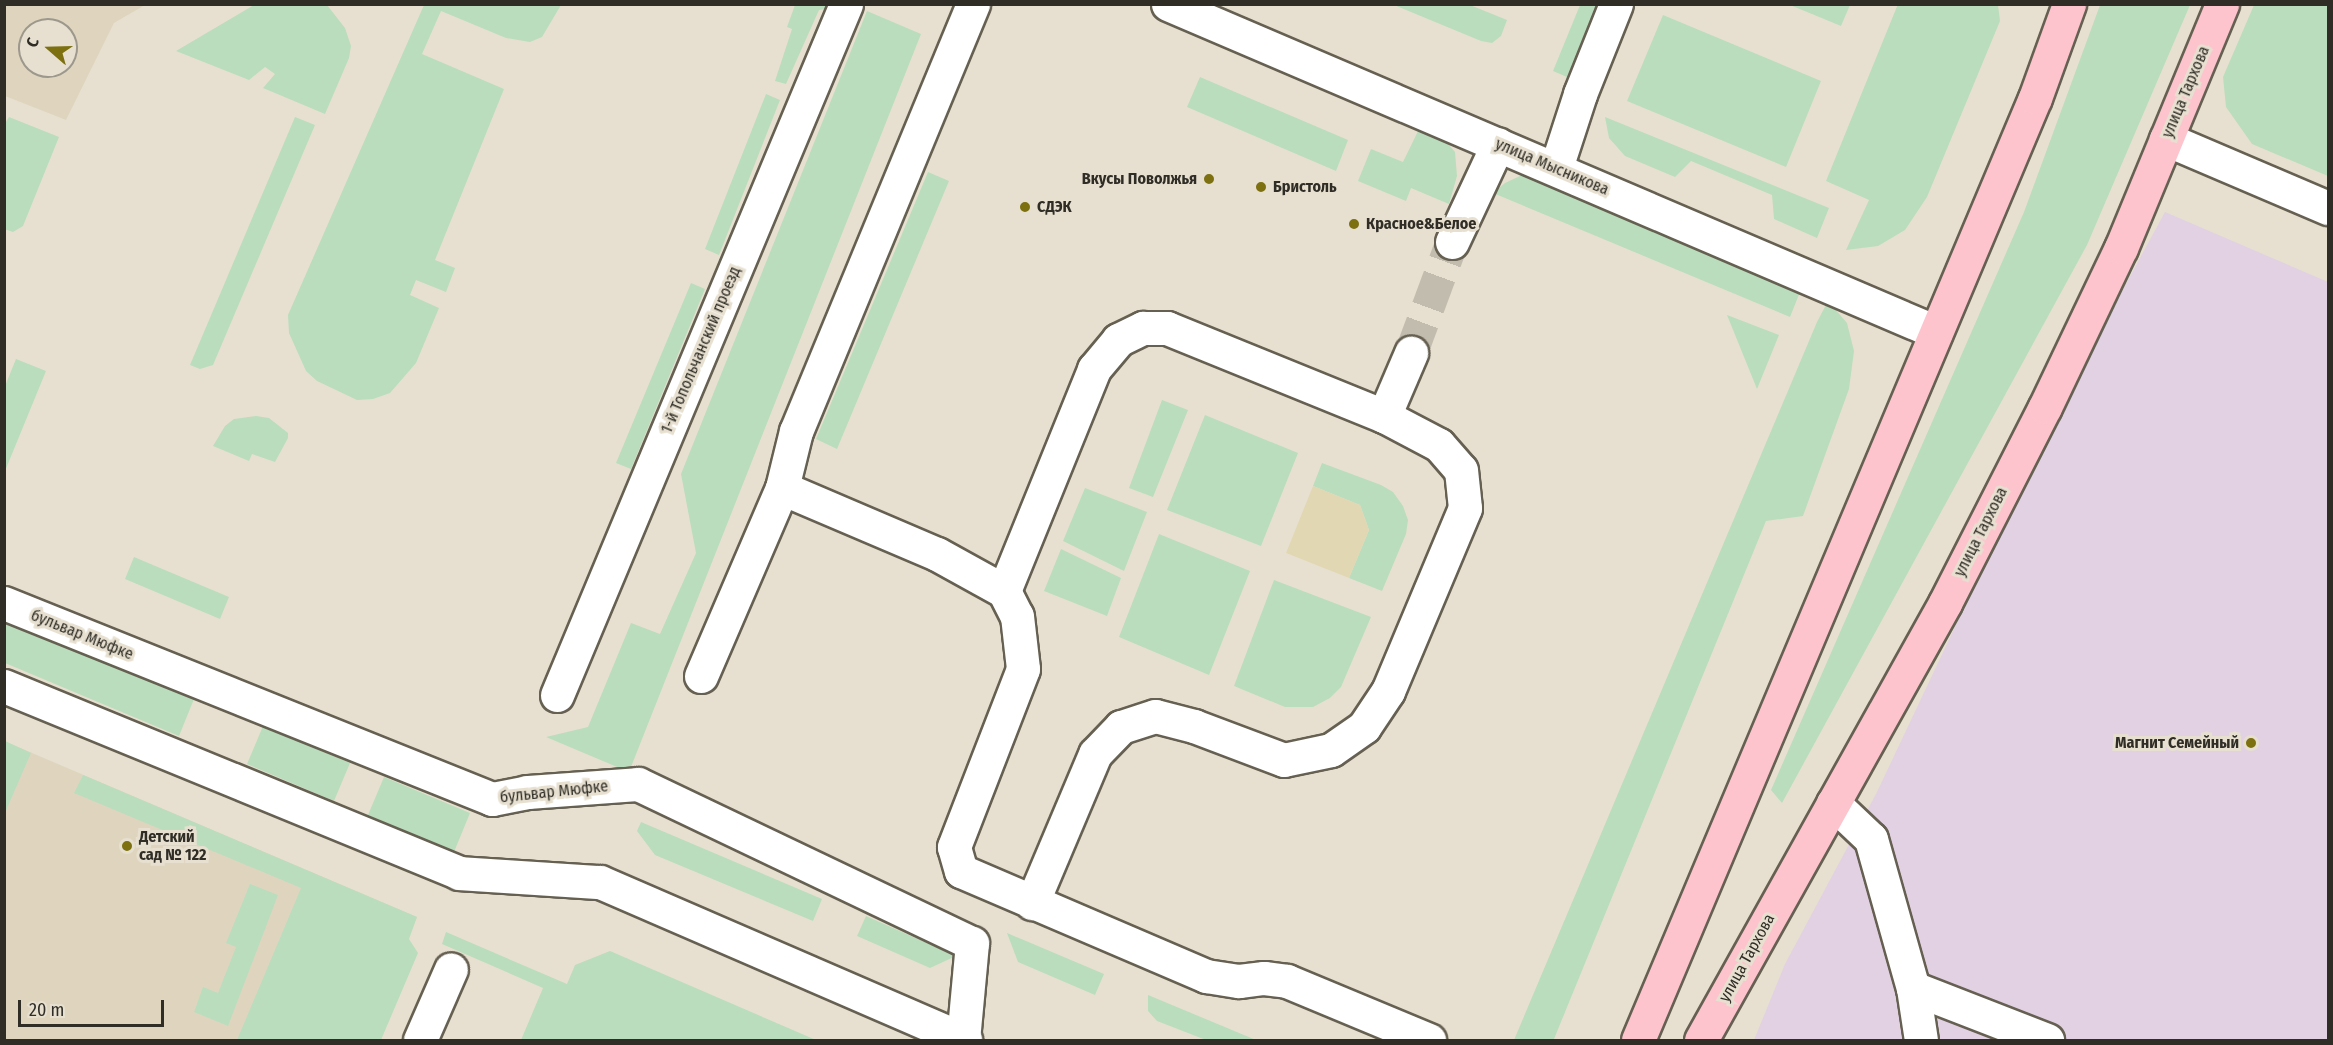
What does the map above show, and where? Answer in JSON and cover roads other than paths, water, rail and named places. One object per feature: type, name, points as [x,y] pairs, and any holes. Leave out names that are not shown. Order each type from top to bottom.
[{"type":"main road","points":[[1638,1041],[2035,98],[2069,4]]},
{"type":"main road","name":"улица Тархова","points":[[1701,1041],[1944,603],[2045,407],[2121,248],[2222,4]]},
{"type":"street","name":"1-й Топольчанский проезд","points":[[557,695],[846,4]]},
{"type":"street","points":[[701,676],[782,488],[796,431],[973,4]]},
{"type":"street","name":"улица Мысникова","points":[[1168,4],[1936,332]]},
{"type":"street","points":[[1556,168],[1580,94],[1616,4]]},
{"type":"street","points":[[2166,139],[2328,208]]},
{"type":"street","points":[[1452,242],[1498,144]]},
{"type":"street","points":[[1004,591],[1094,369],[1118,340],[1143,328],[1167,328],[1384,416],[1439,445],[1461,470],[1465,508],[1388,691],[1364,727],[1331,750],[1284,760],[1194,726],[1155,716],[1120,727],[1095,754],[1032,903]]},
{"type":"street","points":[[1384,416],[1411,353]]},
{"type":"street","points":[[782,488],[937,554],[1004,591],[1017,616],[1023,669],[954,847],[961,871],[1206,976],[1239,981],[1264,978],[1287,981],[1429,1041]]},
{"type":"street","name":"бульвар Мюфке","points":[[4,603],[492,800],[527,792],[638,784],[972,943],[964,1040],[600,882],[459,873],[4,686]]},
{"type":"street","points":[[1833,803],[1871,839],[1912,988],[1921,1041]]},
{"type":"street","points":[[420,1041],[451,969]]},
{"type":"street","points":[[1912,988],[2047,1041]]},
{"type":"tunnel","points":[[1411,353],[1452,242]]},
{"type":"place","name":"Вкусы Поволжья","points":[[1209,179]]},
{"type":"place","name":"Бристоль","points":[[1261,187]]},
{"type":"place","name":"СДЭК","points":[[1025,207]]},
{"type":"place","name":"Красное&Белое","points":[[1354,224]]},
{"type":"place","name":"Магнит Семейный","points":[[2251,743]]},
{"type":"place","name":"Детский сад № 122","points":[[127,846]]}]
